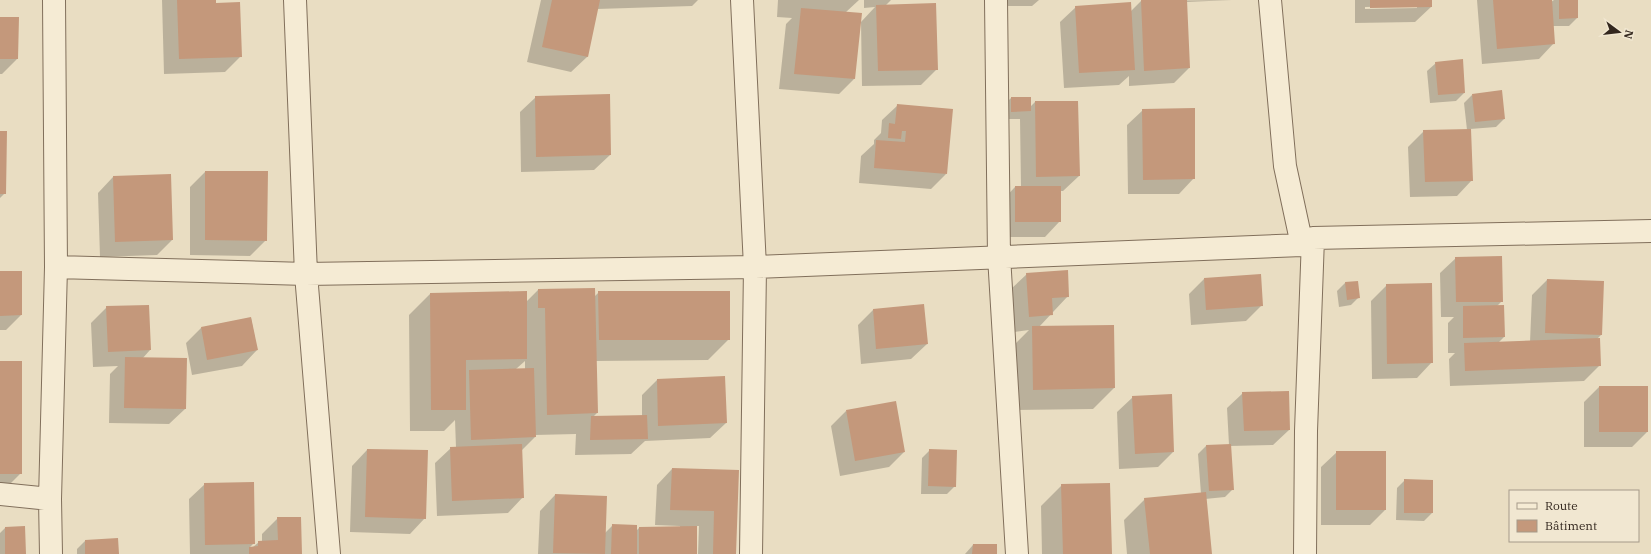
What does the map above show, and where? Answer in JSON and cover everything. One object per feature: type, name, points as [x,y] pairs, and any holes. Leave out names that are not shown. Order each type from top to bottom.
[{"type":"street","points":[[51,554],[50,499],[56,267],[54,0]]},
{"type":"street","points":[[296,0],[306,274],[329,554]]},
{"type":"street","points":[[742,0],[755,267],[751,554]]},
{"type":"street","points":[[996,0],[999,256],[1017,554]]},
{"type":"street","points":[[1270,0],[1285,166],[1308,242],[1305,554]]},
{"type":"street","points":[[56,267],[306,274],[755,267],[1308,242],[1651,231]]},
{"type":"street","points":[[0,494],[50,499]]},
{"type":"building","points":[[177,0],[216,0],[216,3],[240,2],[242,57],[179,59]]},
{"type":"building","points":[[552,0],[600,0],[588,57],[542,47]]},
{"type":"building","points":[[1141,0],[1187,0],[1190,68],[1144,71]]},
{"type":"building","points":[[1370,0],[1432,0],[1432,7],[1370,8]]},
{"type":"building","points":[[1493,0],[1552,0],[1555,44],[1497,49]]},
{"type":"building","points":[[1559,0],[1578,0],[1578,18],[1559,19]]},
{"type":"building","points":[[1131,2],[1135,70],[1079,73],[1075,6]]},
{"type":"building","points":[[936,3],[938,70],[878,71],[876,5]]},
{"type":"building","points":[[801,8],[862,13],[855,79],[794,74]]},
{"type":"building","points":[[0,17],[19,17],[18,59],[0,59]]},
{"type":"building","points":[[1463,59],[1465,93],[1438,95],[1435,62]]},
{"type":"building","points":[[1502,90],[1505,119],[1475,122],[1472,94]]},
{"type":"building","points":[[610,94],[611,155],[536,157],[535,96]]},
{"type":"building","points":[[1011,97],[1031,97],[1031,111],[1011,112]]},
{"type":"building","points":[[1035,101],[1078,101],[1080,176],[1036,177]]},
{"type":"building","points":[[897,104],[953,109],[947,174],[874,168],[876,140],[905,142],[906,131],[902,131],[901,139],[888,138],[889,123],[895,124]]},
{"type":"building","points":[[1195,108],[1195,179],[1143,180],[1142,109]]},
{"type":"building","points":[[1471,129],[1473,181],[1425,182],[1423,130]]},
{"type":"building","points":[[0,131],[7,131],[6,194],[0,194]]},
{"type":"building","points":[[205,171],[268,171],[267,241],[205,240]]},
{"type":"building","points":[[171,174],[173,240],[115,242],[113,176]]},
{"type":"building","points":[[1015,186],[1061,186],[1061,222],[1015,222]]},
{"type":"building","points":[[1502,256],[1503,302],[1456,302],[1455,257]]},
{"type":"building","points":[[1068,270],[1069,297],[1052,298],[1053,315],[1029,317],[1026,273]]},
{"type":"building","points":[[0,271],[22,271],[22,315],[0,316]]},
{"type":"building","points":[[1261,274],[1263,306],[1206,310],[1204,278]]},
{"type":"building","points":[[1547,279],[1604,281],[1602,335],[1545,333]]},
{"type":"building","points":[[1358,281],[1360,298],[1347,300],[1345,282]]},
{"type":"building","points":[[1432,283],[1433,363],[1387,364],[1386,284]]},
{"type":"building","points":[[595,288],[598,413],[547,415],[545,308],[538,308],[538,289]]},
{"type":"building","points":[[527,291],[527,359],[466,360],[466,410],[431,410],[430,293]]},
{"type":"building","points":[[598,291],[730,291],[730,340],[599,340]]},
{"type":"building","points":[[924,304],[928,344],[876,349],[873,309]]},
{"type":"building","points":[[149,305],[151,350],[108,352],[106,306]]},
{"type":"building","points":[[1504,305],[1505,337],[1463,338],[1463,306]]},
{"type":"building","points":[[251,317],[258,350],[207,360],[201,327]]},
{"type":"building","points":[[1114,325],[1115,388],[1033,390],[1032,326]]},
{"type":"building","points":[[1600,338],[1601,366],[1465,371],[1464,343]]},
{"type":"building","points":[[125,357],[187,358],[186,409],[124,408]]},
{"type":"building","points":[[0,361],[22,361],[22,474],[0,474]]},
{"type":"building","points":[[534,368],[536,437],[471,440],[469,370]]},
{"type":"building","points":[[725,376],[727,423],[658,426],[657,379]]},
{"type":"building","points":[[1599,386],[1648,386],[1648,432],[1599,432]]},
{"type":"building","points":[[1289,391],[1290,430],[1244,431],[1242,392]]},
{"type":"building","points":[[1172,394],[1174,452],[1135,454],[1132,396]]},
{"type":"building","points":[[896,401],[905,452],[855,461],[846,410]]},
{"type":"building","points":[[647,415],[648,439],[590,440],[591,416]]},
{"type":"building","points":[[522,444],[524,498],[452,501],[450,447]]},
{"type":"building","points":[[1231,444],[1234,490],[1209,491],[1206,445]]},
{"type":"building","points":[[367,449],[428,450],[426,519],[365,517]]},
{"type":"building","points":[[929,449],[957,450],[956,487],[928,486]]},
{"type":"building","points":[[1336,451],[1386,451],[1386,510],[1336,510]]},
{"type":"building","points":[[672,468],[739,470],[736,554],[713,554],[714,511],[670,510]]},
{"type":"building","points":[[1404,479],[1433,480],[1433,513],[1404,513]]},
{"type":"building","points":[[254,482],[255,544],[205,545],[204,483]]},
{"type":"building","points":[[1110,483],[1112,554],[1063,554],[1061,484]]},
{"type":"building","points":[[1206,492],[1212,554],[1150,554],[1144,498]]},
{"type":"building","points":[[555,494],[607,496],[605,554],[553,553]]},
{"type":"building","points":[[277,517],[301,517],[302,554],[249,554],[249,547],[258,546],[258,541],[278,540]]},
{"type":"building","points":[[612,524],[637,525],[637,554],[611,554]]},
{"type":"building","points":[[25,526],[26,554],[5,554],[5,527]]},
{"type":"building","points":[[697,526],[697,554],[639,554],[639,527]]},
{"type":"building","points":[[118,538],[119,554],[85,554],[85,540]]},
{"type":"building","points":[[973,544],[997,544],[997,554],[972,554]]}]
